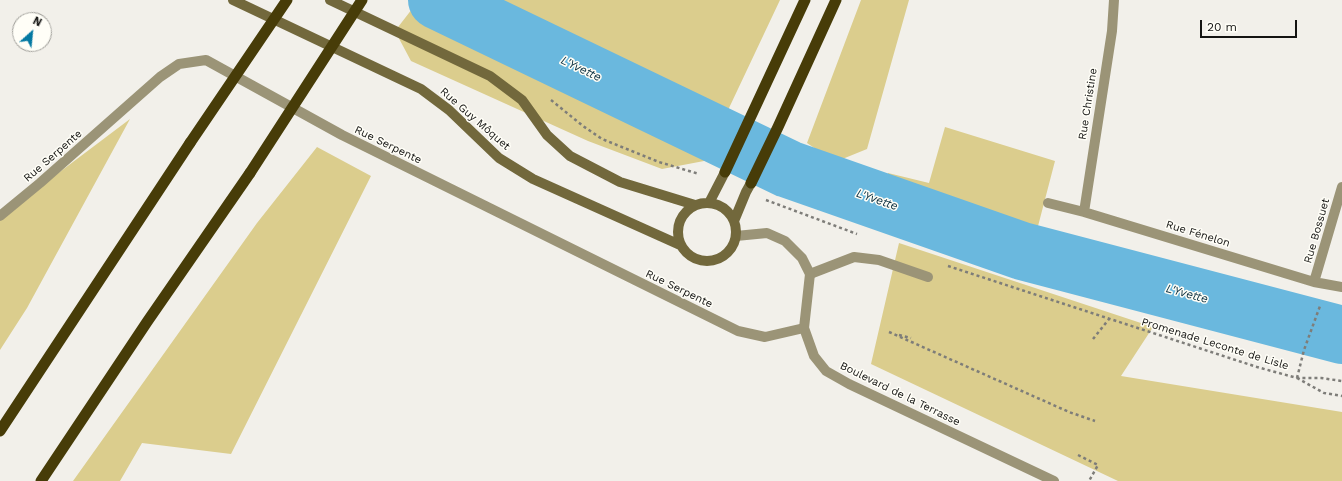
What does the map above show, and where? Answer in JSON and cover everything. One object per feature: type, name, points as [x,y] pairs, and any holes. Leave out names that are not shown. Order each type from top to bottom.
[{"type":"highway","points":[[0,431],[190,143],[287,0]]},
{"type":"highway","points":[[41,481],[147,322],[250,173],[362,0]]},
{"type":"highway","points":[[725,172],[805,0]]},
{"type":"highway","points":[[751,183],[836,0]]},
{"type":"main road","name":"Rue Guy Môquet","points":[[233,0],[421,89],[449,110],[499,158],[533,179],[680,245]]},
{"type":"main road","points":[[330,0],[490,76],[522,100],[547,135],[570,156],[620,182],[695,205]]},
{"type":"main road","points":[[709,203],[725,172]]},
{"type":"main road","points":[[734,221],[751,183]]},
{"type":"main road","points":[[709,203],[717,205],[724,208],[734,221],[737,228],[734,245],[721,259],[711,262],[693,258],[685,252],[680,245],[678,226],[681,218],[687,210],[695,205],[709,203]]},
{"type":"street","name":"Rue Christine","points":[[1084,212],[1112,31],[1114,0]]},
{"type":"street","name":"Rue Serpente","points":[[0,216],[40,183],[160,77],[179,64],[206,60],[342,135],[738,331],[765,337],[804,328]]},
{"type":"street","name":"Rue Bossuet","points":[[1314,282],[1342,187]]},
{"type":"street","name":"Rue Fénelon","points":[[1048,203],[1084,212],[1314,282],[1342,287]]},
{"type":"street","points":[[736,236],[767,233],[785,241],[802,258],[810,274],[854,257],[879,260],[928,277]]},
{"type":"street","name":"Boulevard de la Terrasse","points":[[810,274],[804,328],[814,356],[826,371],[849,384],[1054,481]]},
{"type":"path","points":[[1320,306],[1304,350],[1297,378],[1324,393],[1342,396]]},
{"type":"path","name":"Promenade Leconte de Lisle","points":[[1093,339],[1109,318],[1257,367],[1297,378],[1321,378],[1342,381]]},
{"type":"path","points":[[911,338],[889,332],[1069,412],[1095,421]]},
{"type":"path","points":[[1078,455],[1098,465],[1090,481]]},
{"type":"shaded area","points":[[419,0],[780,0],[704,161],[662,169],[588,141],[411,61],[395,31]]},
{"type":"shaded area","points":[[861,0],[909,0],[867,149],[835,162],[807,143]]},
{"type":"shaded area","points":[[130,119],[27,308],[0,350],[0,217]]},
{"type":"shaded area","points":[[945,127],[1055,161],[1037,230],[883,186],[888,173],[929,183]]},
{"type":"shaded area","points":[[317,147],[371,176],[231,454],[142,443],[120,481],[73,481],[257,223]]},
{"type":"shaded area","points":[[899,243],[1153,327],[1121,376],[1342,412],[1342,481],[1118,481],[871,364]]},
{"type":"waterway","name":"L'Yvette","points":[[437,0],[788,169],[1022,251],[1342,335]]}]
